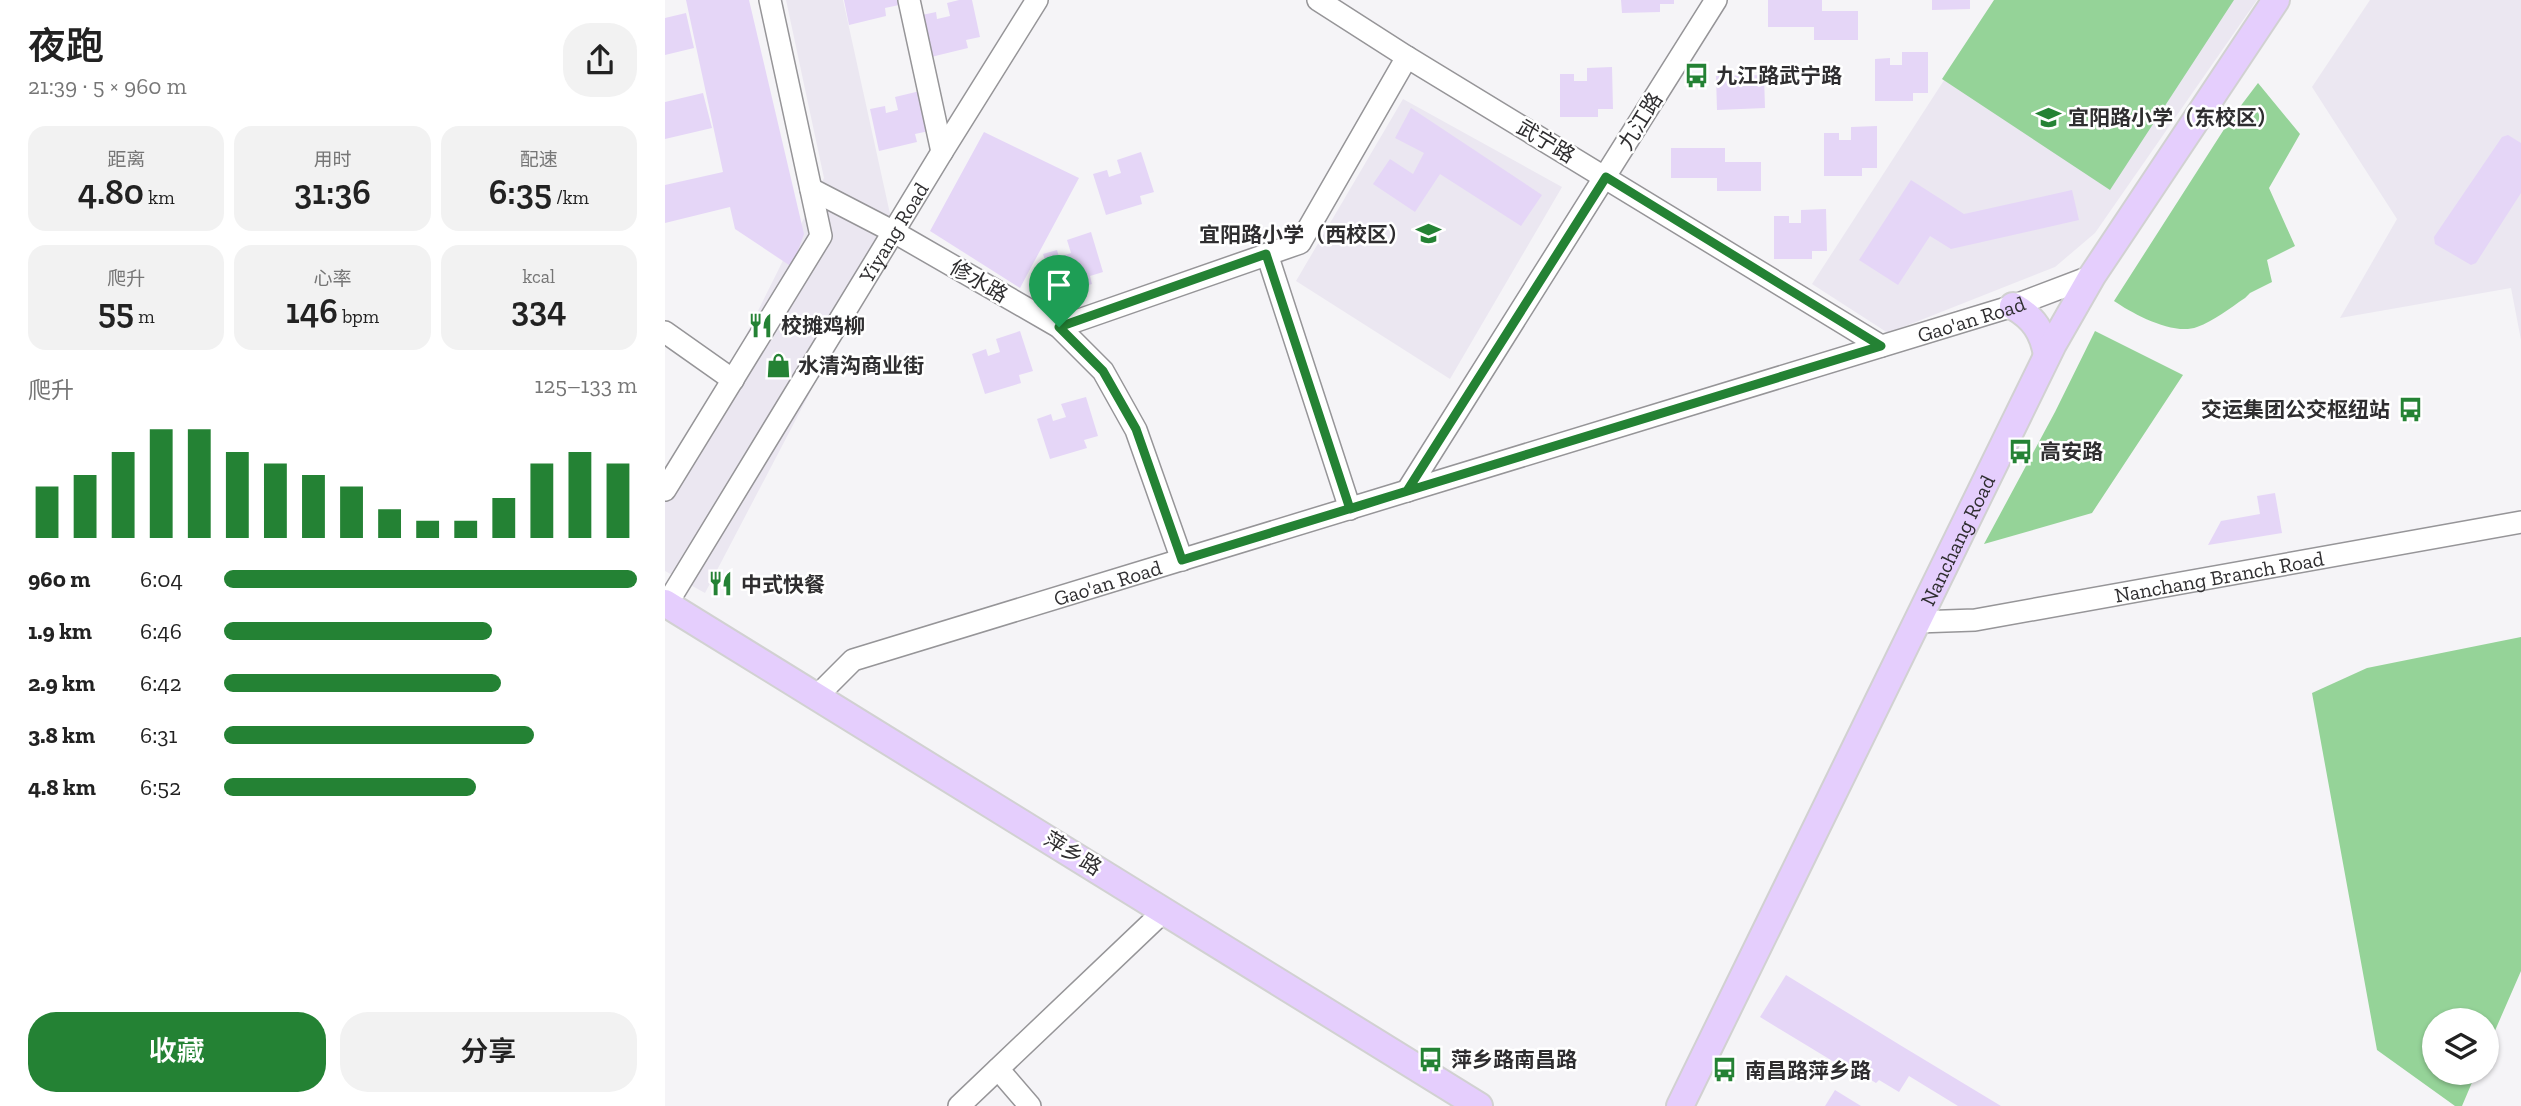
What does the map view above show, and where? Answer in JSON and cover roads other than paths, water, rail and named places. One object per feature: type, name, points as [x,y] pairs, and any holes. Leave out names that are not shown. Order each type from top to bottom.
[{"type":"main road","name":"Nanchang Road","points":[[1680,1106],[2047,355],[2092,276],[2276,0]]},
{"type":"main road","points":[[2014,306],[2027,314],[2037,325],[2044,338],[2047,355]]},
{"type":"main road","name":"萍乡路","points":[[666,605],[1479,1106]]},
{"type":"street","points":[[665,490],[821,236],[770,0]]},
{"type":"street","points":[[909,0],[942,152]]},
{"type":"street","name":"Yiyang Road","points":[[666,605],[1037,0]]},
{"type":"street","name":"武宁路","points":[[1318,0],[1881,346]]},
{"type":"street","name":"九江路","points":[[1407,491],[1716,0]]},
{"type":"street","points":[[1059,327],[1300,243],[1407,57]]},
{"type":"street","name":"修水路","points":[[811,189],[894,232],[1059,327],[1103,371],[1136,429],[1182,560]]},
{"type":"street","points":[[1266,254],[1350,509]]},
{"type":"street","name":"Gao'an Road","points":[[817,696],[853,660],[2014,306],[2092,276]]},
{"type":"street","points":[[665,332],[733,380]]},
{"type":"street","name":"Nanchang Branch Road","points":[[1917,622],[1975,620],[2521,522]]},
{"type":"street","points":[[959,1106],[1165,911]]},
{"type":"street","points":[[998,1069],[1030,1106]]},
{"type":"place","name":"九江路武宁路","points":[[1696,75]]},
{"type":"place","name":"宜阳路小学（东校区）","points":[[2048,117]]},
{"type":"place","name":"宜阳路小学（西校区）","points":[[1429,234]]},
{"type":"place","name":"校摊鸡柳","points":[[761,325]]},
{"type":"place","name":"水清沟商业街","points":[[778,365]]},
{"type":"place","name":"交运集团公交枢纽站","points":[[2410,409]]},
{"type":"place","name":"高安路","points":[[2020,451]]},
{"type":"place","name":"中式快餐","points":[[721,584]]},
{"type":"place","name":"萍乡路南昌路","points":[[1431,1059]]},
{"type":"place","name":"南昌路萍乡路","points":[[1725,1070]]}]
